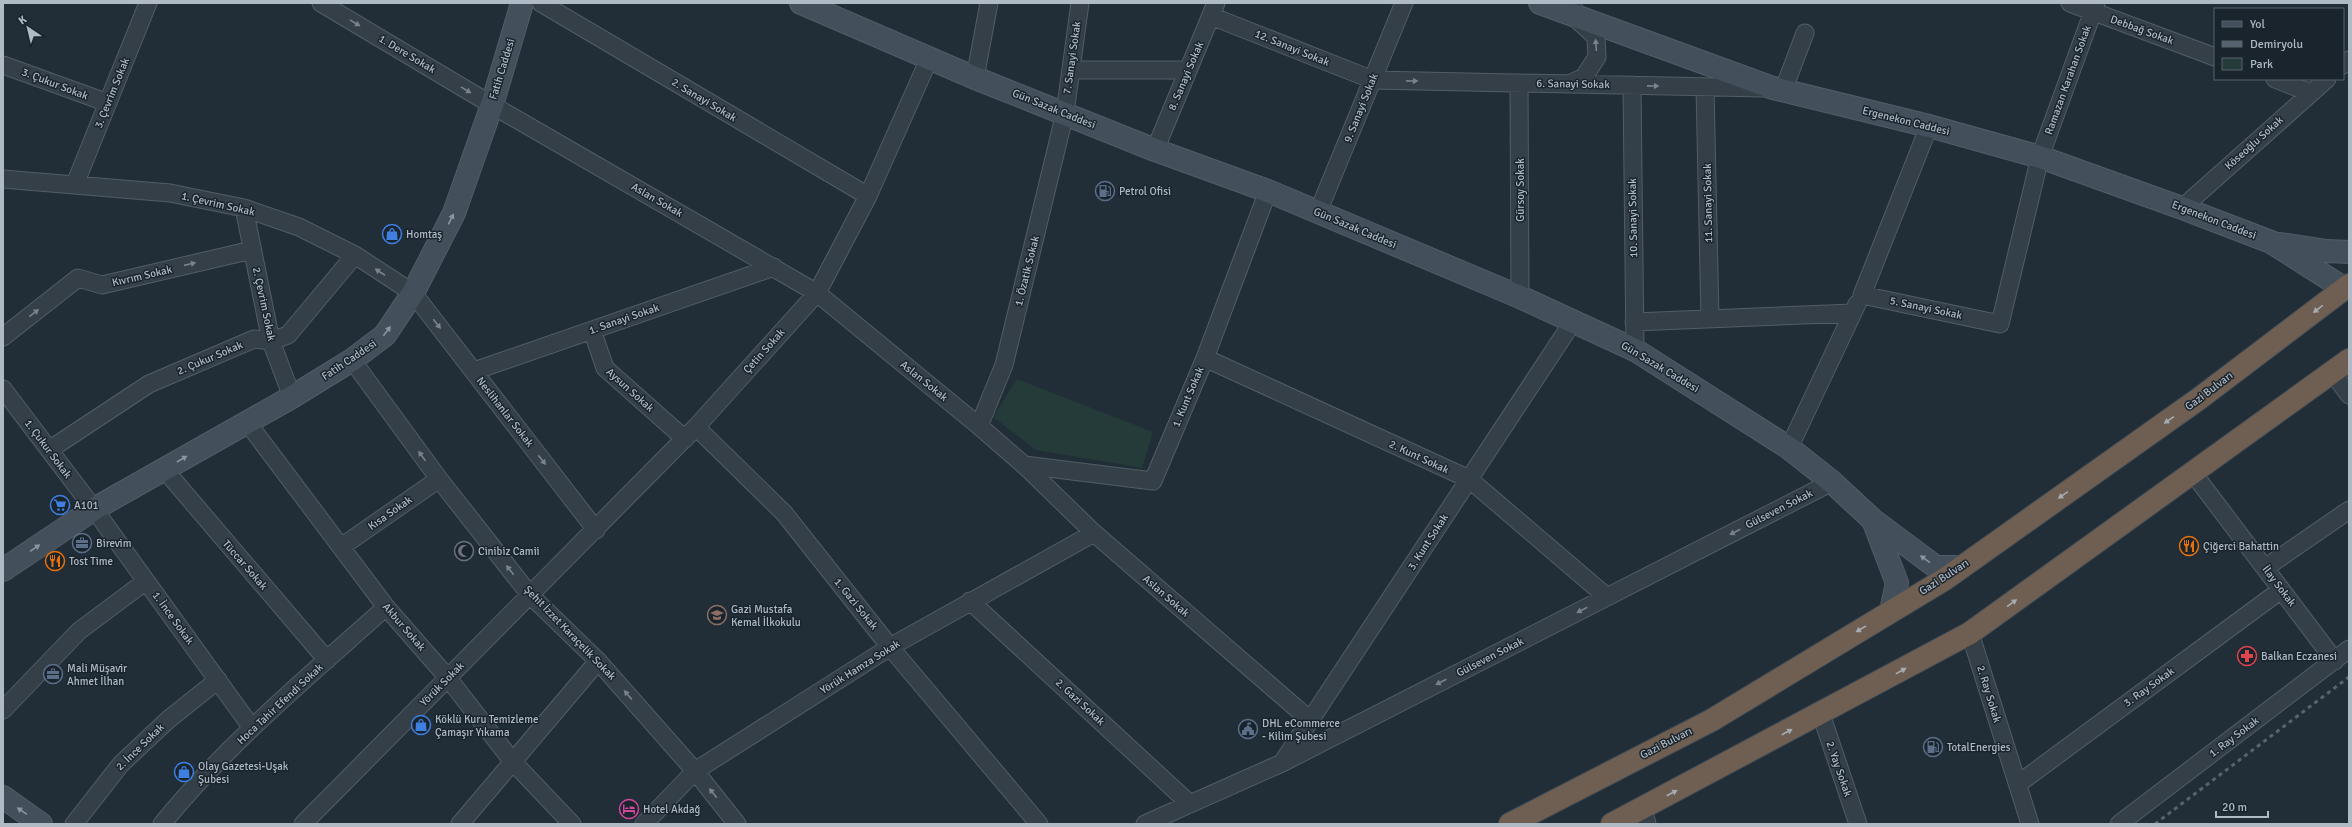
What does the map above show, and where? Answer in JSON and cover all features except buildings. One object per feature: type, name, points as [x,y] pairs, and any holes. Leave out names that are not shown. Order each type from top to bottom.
[{"type":"highway","name":"Gazi Bulvarı","points":[[1510,824],[1712,720],[1961,567],[2200,398],[2348,288]]},
{"type":"highway","points":[[1612,824],[1645,816],[1821,714],[1970,633],[2341,367]]},
{"type":"street","name":"3. Çevrim Sokak","points":[[75,184],[148,3]]},
{"type":"street","name":"1. Dere Sokak","points":[[321,3],[492,105]]},
{"type":"street","name":"Fatih Caddesi","points":[[3,570],[94,509],[292,397],[352,360],[384,335],[413,293],[454,213],[492,105],[522,3]]},
{"type":"street","name":"2. Sanayi Sokak","points":[[541,3],[868,196]]},
{"type":"street","name":"Gün Sazak Caddesi","points":[[801,3],[975,78],[1155,150],[1268,191],[1574,320],[1635,350],[1789,448],[1832,482],[1873,520],[1936,567],[1961,567]]},
{"type":"street","points":[[975,78],[989,3]]},
{"type":"street","name":"7. Sanayi Sokak","points":[[1065,114],[1080,3]]},
{"type":"street","name":"9. Sanayi Sokak","points":[[1318,212],[1404,3]]},
{"type":"street","name":"Ergenekon Caddesi","points":[[1540,3],[1573,9],[1778,89],[1929,126],[2040,157],[2271,242]]},
{"type":"street","name":"Debbağ Sokak","points":[[2070,3],[2095,7],[2214,57]]},
{"type":"street","name":"Ramazan Karahan Sokak","points":[[2040,157],[2095,7]]},
{"type":"street","name":"12. Sanayi Sokak","points":[[1214,9],[1372,80]]},
{"type":"street","name":"8. Sanayi Sokak","points":[[1155,150],[1214,9]]},
{"type":"street","points":[[1569,84],[1584,77],[1597,57],[1596,37],[1573,9]]},
{"type":"street","points":[[1778,89],[1805,33]]},
{"type":"street","name":"Çetin Sokak","points":[[530,595],[691,433],[817,293],[868,196],[929,59]]},
{"type":"street","name":"3. Çukur Sokak","points":[[3,65],[108,104]]},
{"type":"street","points":[[1071,70],[1188,70]]},
{"type":"street","name":"6. Sanayi Sokak","points":[[1372,80],[1778,89]]},
{"type":"street","points":[[2278,80],[2311,92]]},
{"type":"street","name":"Köseoğlu Sokak","points":[[2182,208],[2326,80]]},
{"type":"street","name":"Gürsoy Sokak","points":[[1519,83],[1520,297]]},
{"type":"street","name":"10. Sanayi Sokak","points":[[1632,86],[1635,350]]},
{"type":"street","name":"11. Sanayi Sokak","points":[[1705,87],[1710,319]]},
{"type":"street","name":"Aslan Sokak","points":[[492,105],[817,293],[979,426],[1024,465],[1094,533],[1310,720]]},
{"type":"street","name":"1. Özatik Sokak","points":[[979,426],[1004,365],[1065,114]]},
{"type":"street","points":[[1789,448],[1862,295],[1929,126]]},
{"type":"street","name":"5. Sanayi Sokak","points":[[1862,295],[2000,324],[2040,157]]},
{"type":"street","name":"1. Çevrim Sokak","points":[[3,179],[170,192],[244,208],[299,227],[355,255],[413,293]]},
{"type":"street","name":"1. Kunt Sokak","points":[[1024,465],[1153,481],[1205,358],[1268,191]]},
{"type":"street","name":"2. Çevrim Sokak","points":[[244,208],[271,341],[292,397]]},
{"type":"street","points":[[2271,242],[2327,251],[2349,252]]},
{"type":"street","points":[[2271,242],[2348,288]]},
{"type":"street","name":"Kıvrım Sokak","points":[[3,337],[78,278],[102,285],[252,250]]},
{"type":"street","name":"2. Çukur Sokak","points":[[49,450],[149,384],[254,339],[271,341],[288,335],[355,255]]},
{"type":"street","name":"1. Sanayi Sokak","points":[[474,371],[774,267]]},
{"type":"street","name":"Neslihanlar Sokak","points":[[413,293],[596,530]]},
{"type":"street","points":[[1634,322],[1853,313]]},
{"type":"street","name":"3. Kunt Sokak","points":[[1282,763],[1574,320]]},
{"type":"street","name":"Aysun Sokak","points":[[592,330],[604,368],[691,433]]},
{"type":"street","name":"2. Kunt Sokak","points":[[1205,358],[1469,480],[1607,597]]},
{"type":"street","name":"Şehit İzzet Karaçelik Sokak","points":[[352,360],[439,479],[530,595],[598,661],[695,771],[736,824]]},
{"type":"street","points":[[2341,367],[2349,395]]},
{"type":"street","name":"1. Çukur Sokak","points":[[3,389],[94,509]]},
{"type":"street","name":"Akbur Sokak","points":[[247,422],[386,607],[448,678],[513,762],[572,824]]},
{"type":"street","name":"1. Gazi Sokak","points":[[691,433],[784,513],[890,647],[1039,824]]},
{"type":"street","name":"Tüccar Sokak","points":[[164,469],[327,660]]},
{"type":"street","name":"İlay Sokak","points":[[2193,473],[2335,661]]},
{"type":"street","name":"Kısa Sokak","points":[[341,547],[439,479]]},
{"type":"street","name":"Gülseven Sokak","points":[[1145,824],[1282,763],[1832,482]]},
{"type":"street","name":"1. İnce Sokak","points":[[94,509],[252,728]]},
{"type":"street","points":[[2265,568],[2349,510]]},
{"type":"street","points":[[1873,520],[1897,583],[1891,611]]},
{"type":"street","name":"Yörük Hamza Sokak","points":[[644,824],[695,771],[890,647],[1094,533]]},
{"type":"street","points":[[3,710],[79,631],[146,581]]},
{"type":"street","name":"3. Ray Sokak","points":[[2018,784],[2281,590]]},
{"type":"street","name":"Yörük Sokak","points":[[303,824],[530,595]]},
{"type":"street","name":"2. Gazi Sokak","points":[[970,601],[1190,804]]},
{"type":"street","name":"Hoca Tahir Efendi Sokak","points":[[162,824],[183,798],[252,728],[386,607]]},
{"type":"street","name":"2. Ray Sokak","points":[[1970,633],[2030,824]]},
{"type":"street","name":"1. Ray Sokak","points":[[2119,824],[2349,649]]},
{"type":"street","points":[[460,824],[598,661]]},
{"type":"street","name":"2. İnce Sokak","points":[[74,824],[121,764],[169,719],[218,680]]},
{"type":"street","name":"2. Yay Sokak","points":[[1821,714],[1858,824]]},
{"type":"street","points":[[3,797],[41,824]]},
{"type":"green space","points":[[1017,379],[1153,432],[1142,468],[1036,450],[993,417]]},
{"type":"railway","points":[[2155,824],[2349,677]]},
{"type":"place","name":"Petrol Ofisi","points":[[1105,191]]},
{"type":"place","name":"Homtaş","points":[[392,234]]},
{"type":"place","name":"A101","points":[[60,505]]},
{"type":"place","name":"Birevim","points":[[82,543]]},
{"type":"place","name":"Çiğerci Bahattin","points":[[2189,546]]},
{"type":"place","name":"Cinibiz Camii","points":[[464,551]]},
{"type":"place","name":"Tost Time","points":[[55,561]]},
{"type":"place","name":"Gazi Mustafa Kemal İlkokulu","points":[[717,615]]},
{"type":"place","name":"Balkan Eczanesi","points":[[2247,656]]},
{"type":"place","name":"Mali Müşavir Ahmet İlhan","points":[[53,674]]},
{"type":"place","name":"Köklü Kuru Temizleme Çamaşır Yıkama","points":[[421,725]]},
{"type":"place","name":"DHL eCommerce - Kilim Şubesi","points":[[1248,729]]},
{"type":"place","name":"TotalEnergies","points":[[1933,747]]},
{"type":"place","name":"Olay Gazetesi-Uşak Şubesi","points":[[184,772]]},
{"type":"place","name":"Hotel Akdağ","points":[[629,809]]}]
